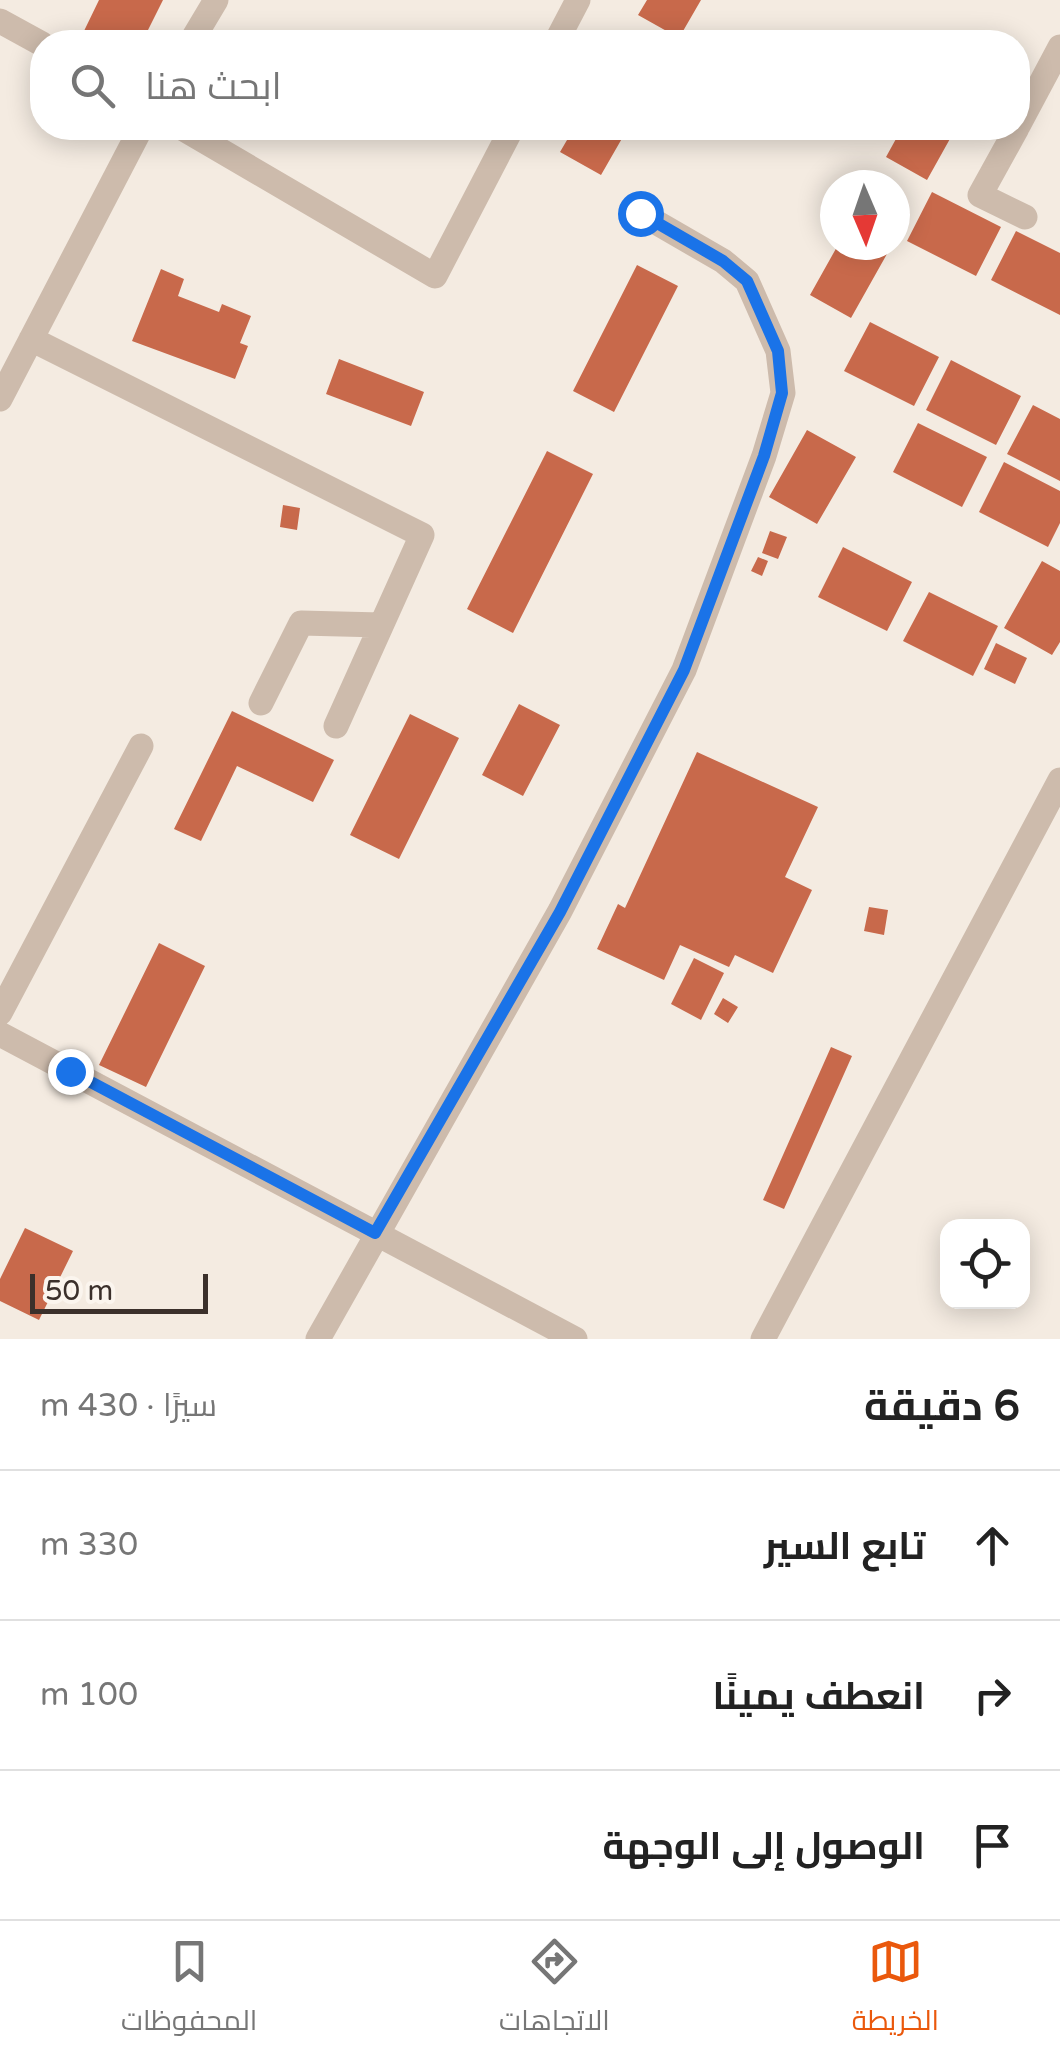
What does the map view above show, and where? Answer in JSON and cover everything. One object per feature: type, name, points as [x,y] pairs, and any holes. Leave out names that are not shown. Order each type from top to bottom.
[{"type":"street","points":[[198,30],[216,0]]},
{"type":"street","points":[[562,30],[578,0]]},
{"type":"street","points":[[0,22],[30,38]]},
{"type":"street","points":[[1030,103],[1060,47]]},
{"type":"street","points":[[0,400],[135,140]]},
{"type":"street","points":[[203,140],[435,276],[506,140]]},
{"type":"street","points":[[1010,140],[980,196],[1025,217]]},
{"type":"street","points":[[318,1339],[560,912],[684,670],[764,456],[782,393],[778,351],[747,281],[723,261],[640,213]]},
{"type":"street","points":[[31,339],[422,535],[336,726]]},
{"type":"street","points":[[261,703],[300,624],[382,625]]},
{"type":"street","points":[[141,746],[0,1030],[575,1339]]},
{"type":"street","points":[[763,1339],[1060,780]]},
{"type":"building","points":[[99,0],[163,0],[148,30],[84,30]]},
{"type":"building","points":[[647,0],[701,0],[684,30],[665,30],[638,15]]},
{"type":"building","points":[[567,140],[621,140],[601,175],[560,152]]},
{"type":"building","points":[[895,140],[949,140],[927,180],[886,157]]},
{"type":"building","points":[[932,192],[1001,227],[976,276],[910,243]]},
{"type":"building","points":[[1016,231],[1060,253],[1060,315],[991,280]]},
{"type":"building","points":[[830,260],[884,260],[851,318],[810,295]]},
{"type":"building","points":[[637,265],[678,286],[614,412],[573,391]]},
{"type":"building","points":[[161,269],[184,279],[178,296],[219,312],[222,304],[251,316],[240,343],[248,346],[235,379],[132,341]]},
{"type":"building","points":[[870,322],[939,357],[914,406],[844,371]]},
{"type":"building","points":[[339,359],[424,392],[411,426],[326,394]]},
{"type":"building","points":[[951,360],[1021,396],[996,445],[926,410]]},
{"type":"building","points":[[1033,405],[1060,419],[1060,481],[1007,454]]},
{"type":"building","points":[[918,423],[987,457],[962,507],[893,472]]},
{"type":"building","points":[[807,430],[856,457],[817,524],[769,497]]},
{"type":"building","points":[[547,451],[593,474],[513,633],[467,609]]},
{"type":"building","points":[[1004,462],[1060,491],[1060,523],[1048,547],[979,512]]},
{"type":"building","points":[[283,505],[300,508],[297,530],[280,527]]},
{"type":"building","points":[[770,531],[787,537],[778,559],[762,553]]},
{"type":"building","points":[[843,547],[912,582],[887,631],[818,597]]},
{"type":"building","points":[[758,557],[768,561],[762,576],[751,571]]},
{"type":"building","points":[[1042,561],[1060,571],[1060,642],[1052,655],[1004,628]]},
{"type":"building","points":[[929,592],[998,626],[973,676],[903,641]]},
{"type":"building","points":[[996,643],[1027,658],[1015,684],[984,669]]},
{"type":"building","points":[[519,704],[560,725],[523,796],[482,775]]},
{"type":"building","points":[[232,711],[334,760],[313,802],[237,766],[201,841],[174,829]]},
{"type":"building","points":[[410,714],[459,738],[399,859],[350,835]]},
{"type":"building","points":[[697,752],[818,807],[785,877],[812,890],[773,973],[735,955],[729,967],[680,945],[664,980],[597,949],[618,904],[625,908]]},
{"type":"building","points":[[869,907],[888,910],[884,935],[864,931]]},
{"type":"building","points":[[159,943],[205,966],[146,1087],[99,1065]]},
{"type":"building","points":[[694,958],[724,973],[701,1020],[671,1004]]},
{"type":"building","points":[[723,998],[738,1007],[728,1023],[714,1014]]},
{"type":"building","points":[[831,1047],[852,1056],[784,1209],[763,1200]]},
{"type":"building","points":[[25,1228],[73,1251],[39,1320],[0,1301],[0,1279]]},
{"type":"route","points":[[70,1071],[375,1233],[560,912],[684,670],[764,456],[782,393],[778,351],[747,281],[723,261],[640,213]]}]
